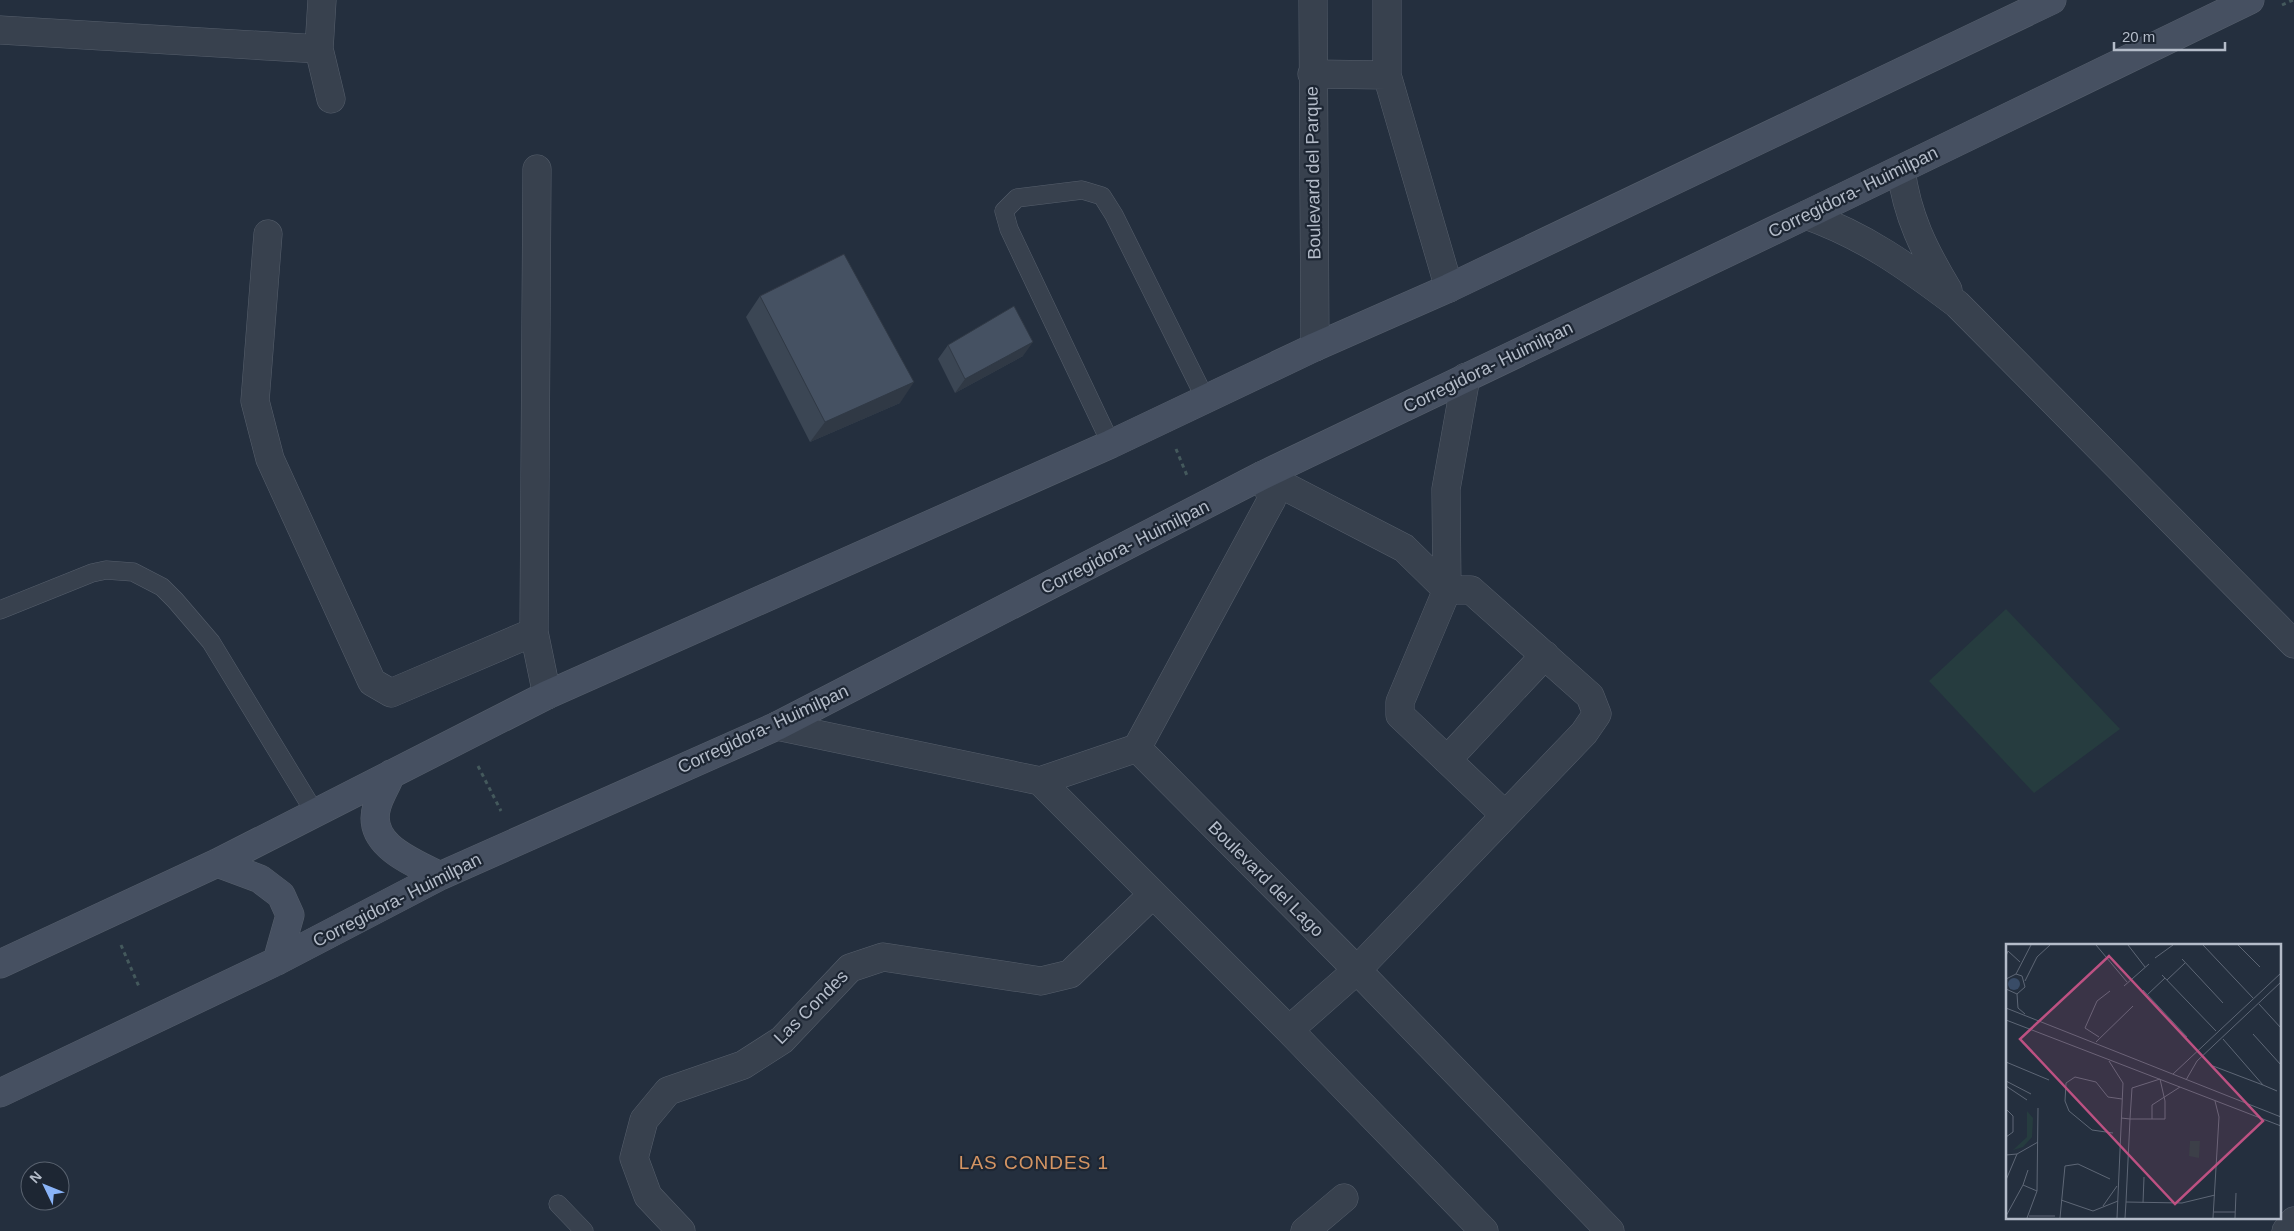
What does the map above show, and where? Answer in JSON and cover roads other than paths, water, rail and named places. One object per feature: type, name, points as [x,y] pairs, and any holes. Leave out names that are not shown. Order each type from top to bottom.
[{"type":"main road","points":[[0,964],[218,863],[547,695],[1110,444],[1315,347],[1449,288],[2052,0]]},
{"type":"main road","name":"Corregidora- Huimilpan","points":[[0,1092],[277,961],[440,876],[777,726],[1263,475],[1806,216],[2250,0]]},
{"type":"main road","points":[[391,774],[376,808],[376,826],[383,842],[399,855],[440,876]]},
{"type":"main road","points":[[218,863],[260,879],[281,895],[290,915],[277,961]]},
{"type":"street","points":[[322,0],[319,49],[330,99]]},
{"type":"street","name":"Boulevard del Parque","points":[[1313,0],[1315,347]]},
{"type":"street","points":[[1387,0],[1388,75],[1449,288]]},
{"type":"street","points":[[0,30],[319,49]]},
{"type":"street","points":[[1312,74],[1388,75]]},
{"type":"street","points":[[536,169],[534,632],[547,695]]},
{"type":"street","points":[[1900,170],[1912,221],[1925,252],[1957,304]]},
{"type":"street","points":[[1806,216],[1867,241],[1902,262],[1957,304],[2294,644]]},
{"type":"street","points":[[268,234],[256,401],[270,459],[372,682],[391,693],[534,632]]},
{"type":"street","points":[[1466,377],[1446,489],[1447,590],[1400,702],[1400,715],[1505,815]]},
{"type":"street","points":[[1263,475],[1404,548],[1447,590],[1471,590],[1590,696],[1597,714],[1584,733],[1357,970],[1289,1030]]},
{"type":"street","points":[[777,726],[1040,781],[1137,748],[1272,499],[1263,475]]},
{"type":"street","points":[[1447,760],[1545,655]]},
{"type":"street","name":"Boulevard del Lago","points":[[1137,748],[1357,970],[1610,1231]]},
{"type":"street","points":[[1040,781],[1289,1030],[1484,1231]]},
{"type":"street","name":"Las Condes","points":[[680,1231],[648,1196],[634,1158],[644,1120],[668,1091],[743,1065],[782,1040],[850,968],[883,957],[1041,982],[1070,974],[1153,894]]},
{"type":"street","points":[[1304,1231],[1344,1198]]},
{"type":"street","points":[[2286,1231],[2294,1221]]},
{"type":"lane","points":[[1110,444],[1009,229],[1004,211],[1016,198],[1082,190],[1102,196],[1114,215],[1205,398]]},
{"type":"lane","points":[[0,610],[92,573],[106,570],[133,572],[162,587],[211,642],[315,813]]},
{"type":"lane","points":[[558,1204],[584,1231]]},
{"type":"district","name":"LAS CONDES 1","points":[[1034,1162]]}]
